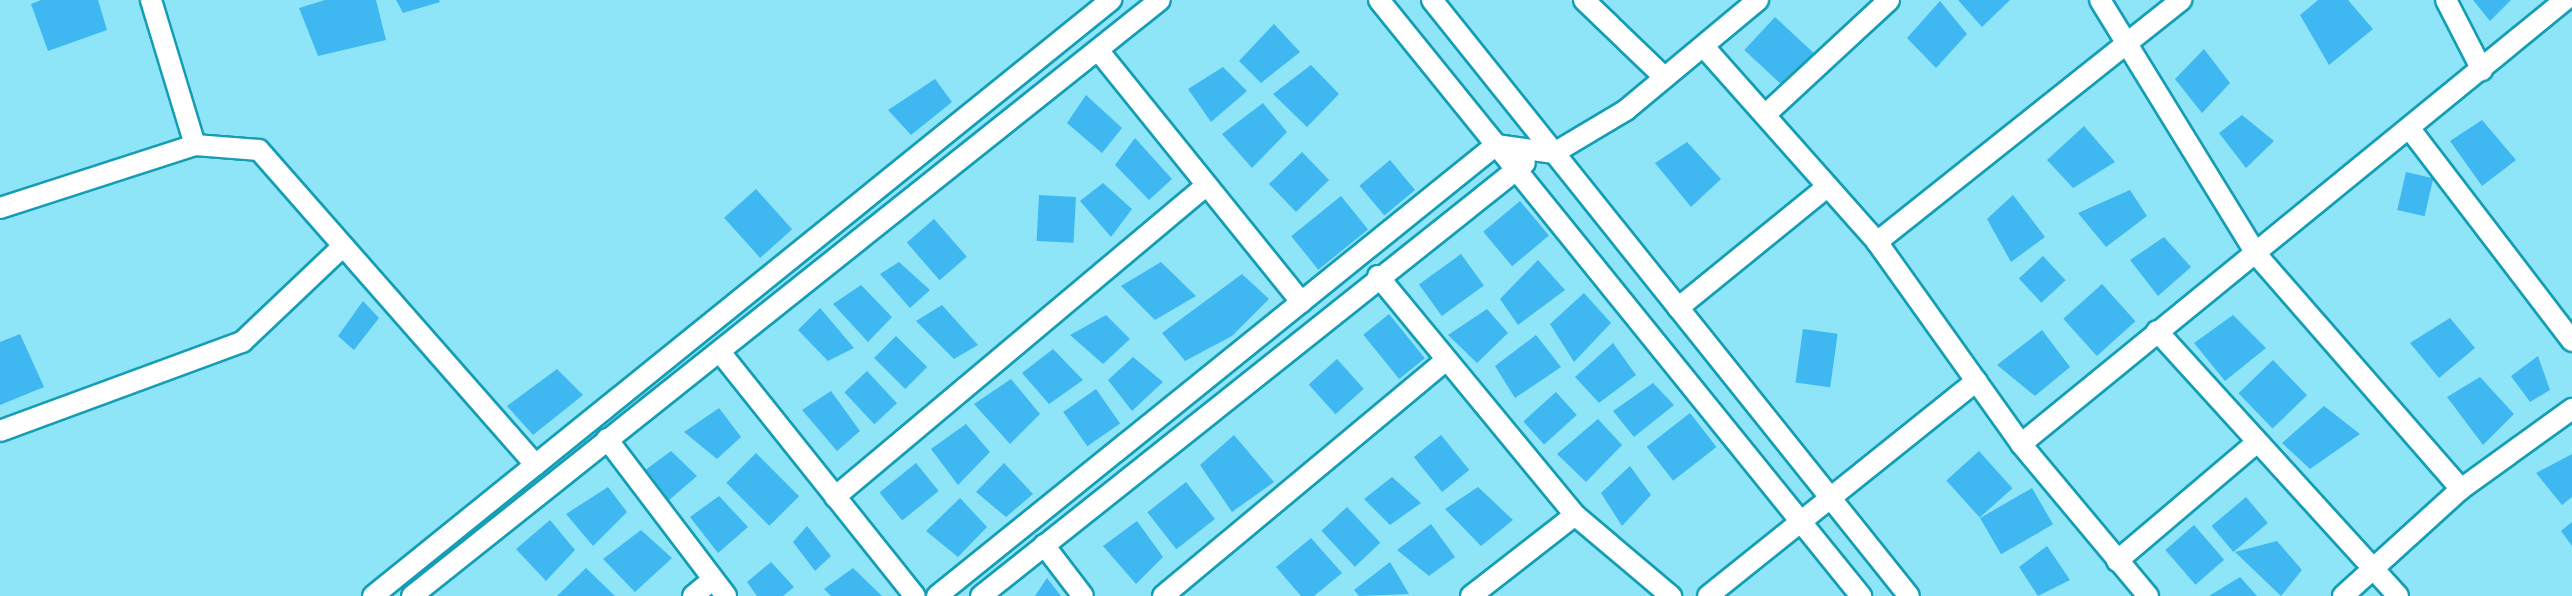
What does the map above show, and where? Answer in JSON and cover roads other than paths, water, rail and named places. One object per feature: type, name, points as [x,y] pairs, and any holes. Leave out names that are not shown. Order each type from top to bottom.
[{"type":"street","points":[[151,0],[195,145]]},
{"type":"street","points":[[373,596],[1111,0]]},
{"type":"street","points":[[412,596],[1160,0]]},
{"type":"street","points":[[1379,0],[1861,596]]},
{"type":"street","points":[[1432,0],[1909,596]]},
{"type":"street","points":[[1584,0],[1665,78]]},
{"type":"street","points":[[981,596],[1514,167],[1554,153],[1626,110],[1705,48],[1758,0]]},
{"type":"street","points":[[1765,115],[1889,0]]},
{"type":"street","points":[[2100,0],[2130,44],[2256,254],[2462,489]]},
{"type":"street","points":[[1877,242],[2130,44],[2181,0]]},
{"type":"street","points":[[2446,0],[2482,70]]},
{"type":"street","points":[[2021,444],[2157,331],[2410,129],[2565,0]]},
{"type":"street","points":[[1705,48],[1877,242],[2021,444],[2148,596]]},
{"type":"street","points":[[1098,50],[1301,302]]},
{"type":"street","points":[[2410,129],[2572,342]]},
{"type":"street","points":[[0,208],[195,145],[259,150],[536,465]]},
{"type":"street","points":[[937,596],[1496,145],[1554,153]]},
{"type":"street","points":[[836,496],[1206,186]]},
{"type":"street","points":[[1678,308],[1828,186]]},
{"type":"street","points":[[0,431],[242,342],[343,246]]},
{"type":"street","points":[[1378,276],[1575,515],[1671,596]]},
{"type":"street","points":[[2157,331],[2255,444],[2377,569],[2398,596]]},
{"type":"street","points":[[720,352],[915,596]]},
{"type":"street","points":[[1163,596],[1446,360]]},
{"type":"street","points":[[1719,593],[1801,522],[1976,381]]},
{"type":"street","points":[[2343,596],[2377,569],[2462,489],[2572,409]]},
{"type":"street","points":[[607,439],[726,596]]},
{"type":"street","points":[[2118,561],[2255,444]]},
{"type":"street","points":[[1471,596],[1575,515]]},
{"type":"street","points":[[1044,545],[1083,596]]},
{"type":"street","points":[[693,596],[713,579]]}]
